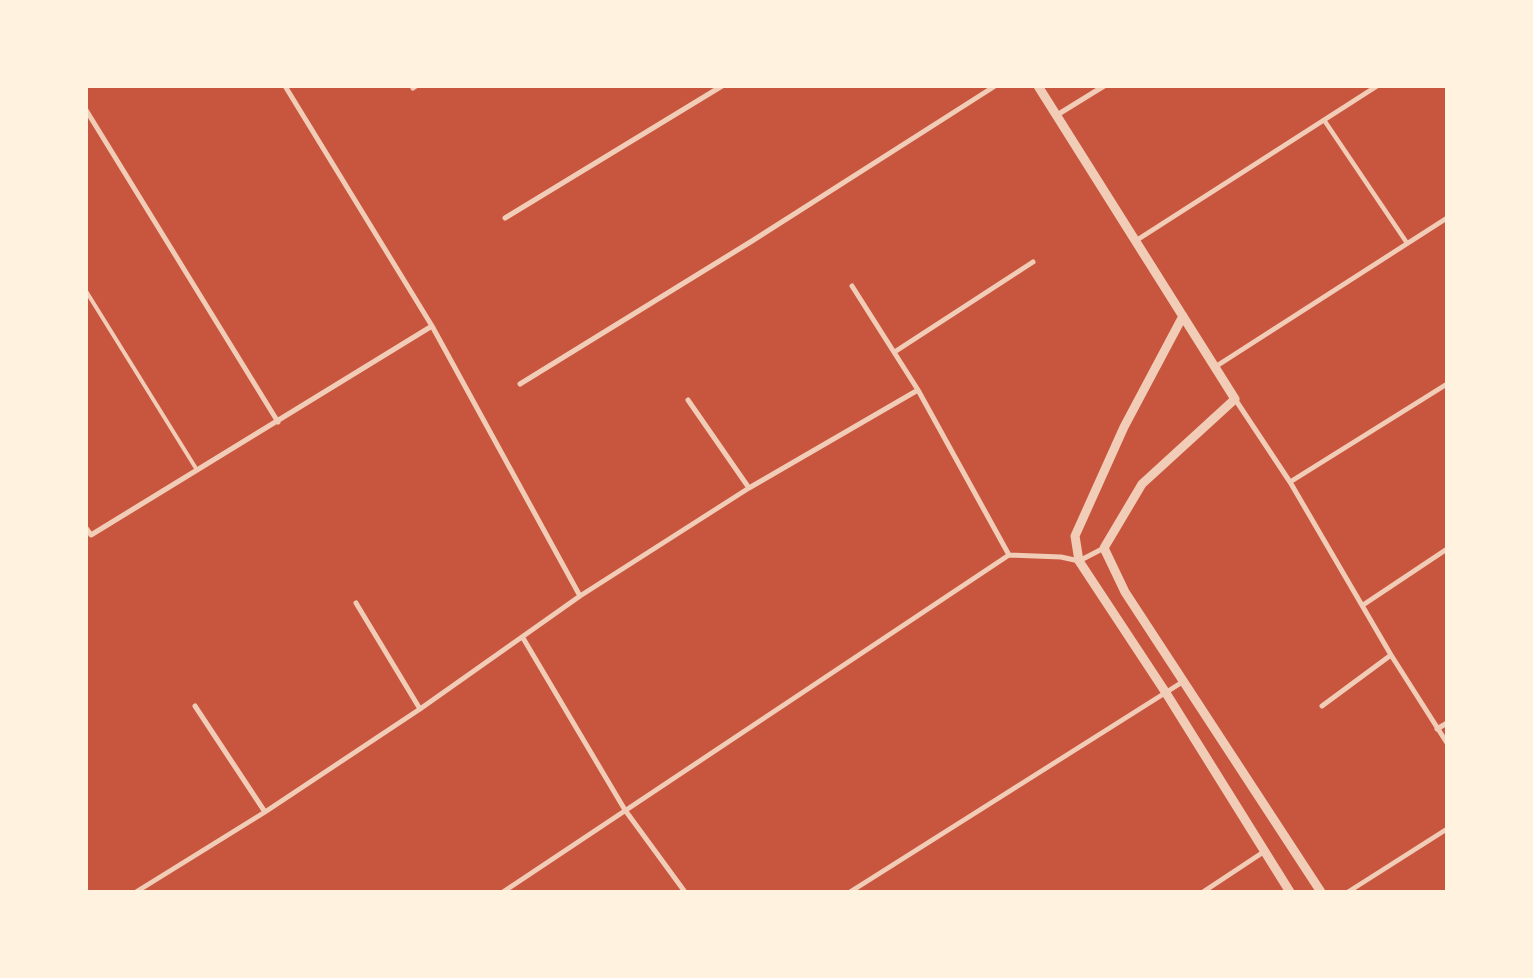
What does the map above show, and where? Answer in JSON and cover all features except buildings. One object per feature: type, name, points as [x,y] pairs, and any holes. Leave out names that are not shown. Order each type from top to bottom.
[{"type":"street","points":[[285,86],[432,326],[580,596]]},
{"type":"street","points":[[505,218],[722,86]]},
{"type":"street","points":[[520,384],[768,231],[995,86]]},
{"type":"street","points":[[1038,86],[1214,367],[1290,482],[1391,655],[1447,743]]},
{"type":"street","points":[[1057,115],[1104,86]]},
{"type":"street","points":[[1136,240],[1377,86]]},
{"type":"street","points":[[86,110],[278,422]]},
{"type":"street","points":[[1324,120],[1407,243]]},
{"type":"street","points":[[1214,367],[1447,218]]},
{"type":"street","points":[[896,351],[1033,262]]},
{"type":"street","points":[[852,286],[896,351],[1009,555]]},
{"type":"street","points":[[1183,316],[1124,427],[1074,536],[1079,560],[1166,693],[1290,892]]},
{"type":"street","points":[[86,528],[91,535],[432,326]]},
{"type":"street","points":[[1290,482],[1447,384]]},
{"type":"street","points":[[136,892],[265,812],[420,709],[580,596],[748,488],[918,390]]},
{"type":"street","points":[[503,892],[1009,555],[1061,557],[1079,560],[1104,548],[1142,484],[1235,399]]},
{"type":"street","points":[[688,400],[748,488]]},
{"type":"street","points":[[1104,548],[1125,592],[1321,892]]},
{"type":"street","points":[[1363,605],[1447,549]]},
{"type":"street","points":[[356,603],[420,709]]},
{"type":"street","points":[[522,638],[625,810],[685,892]]},
{"type":"street","points":[[1322,706],[1391,655]]},
{"type":"street","points":[[850,892],[1184,681]]},
{"type":"street","points":[[194,706],[265,812]]},
{"type":"street","points":[[1437,729],[1447,723]]},
{"type":"street","points":[[1348,892],[1447,829]]},
{"type":"street","points":[[1203,892],[1265,851]]},
{"type":"lane","points":[[86,291],[197,470]]}]
